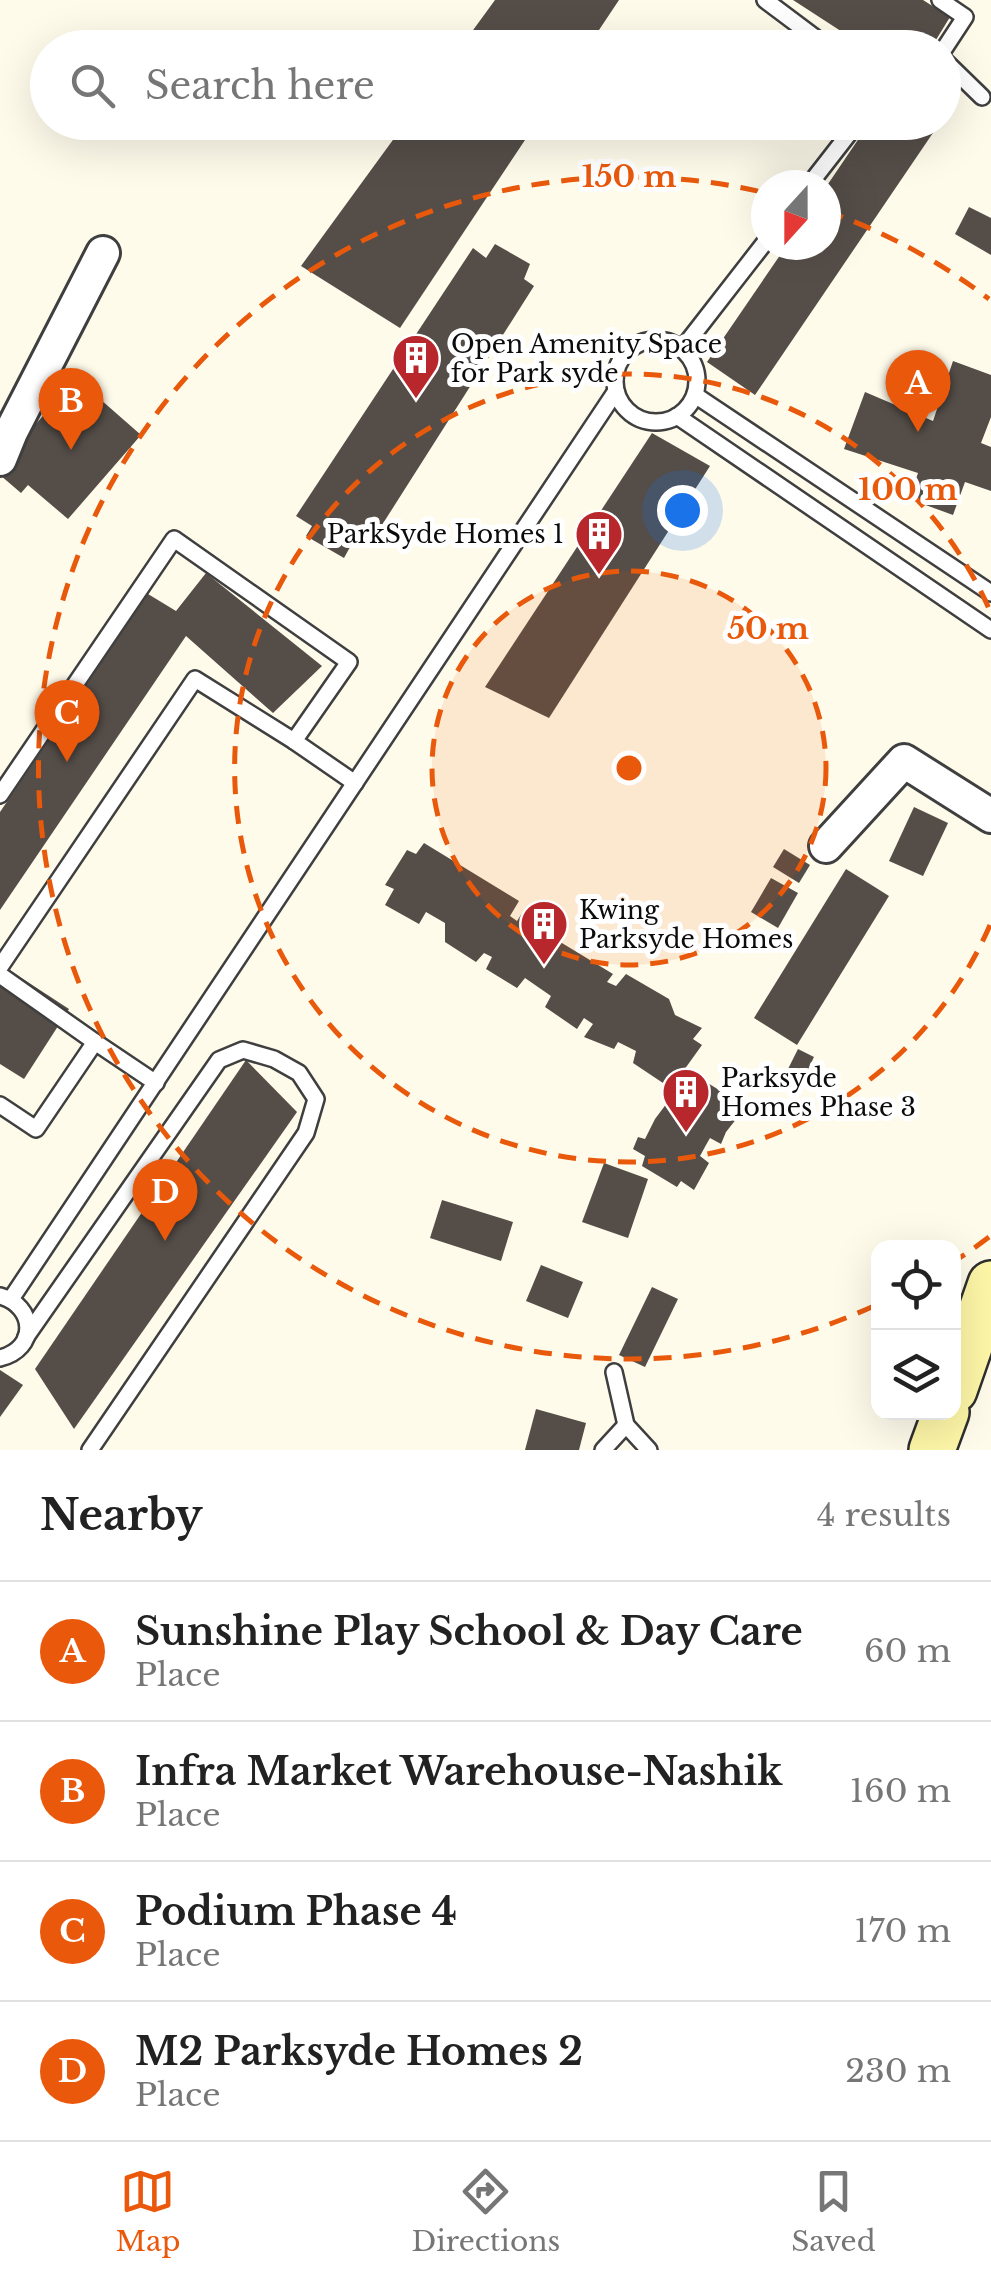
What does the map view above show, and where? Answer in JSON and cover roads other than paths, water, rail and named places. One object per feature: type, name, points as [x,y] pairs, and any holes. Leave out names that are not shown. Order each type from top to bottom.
[{"type":"street","points":[[0,460],[103,253]]},
{"type":"street","points":[[826,846],[904,760],[991,816]]},
{"type":"street","points":[[961,1370],[991,1284]]},
{"type":"street","points":[[932,1450],[943,1420]]},
{"type":"lane","points":[[764,0],[805,30]]},
{"type":"lane","points":[[940,0],[965,16],[956,30]]},
{"type":"lane","points":[[961,77],[982,97]]},
{"type":"lane","points":[[821,170],[844,140]]},
{"type":"lane","points":[[682,349],[751,260]]},
{"type":"lane","points":[[658,340],[671,342],[682,349],[696,370],[698,382],[689,406],[668,420],[642,419],[630,412],[616,390],[618,366],[634,346],[658,340]]},
{"type":"lane","points":[[26,1337],[26,1315],[6,1298],[156,1082],[616,390]]},
{"type":"lane","points":[[695,395],[991,593]]},
{"type":"lane","points":[[677,416],[991,630]]},
{"type":"lane","points":[[0,795],[174,539],[349,662],[294,741]]},
{"type":"lane","points":[[0,968],[195,679],[355,783]]},
{"type":"lane","points":[[0,976],[156,1082]]},
{"type":"lane","points":[[0,1105],[36,1129],[95,1042]]},
{"type":"lane","points":[[0,1358],[15,1352],[220,1060],[243,1050],[274,1058],[298,1072],[316,1099],[306,1132],[90,1450]]},
{"type":"lane","points":[[614,1372],[626,1425],[649,1450]]},
{"type":"lane","points":[[602,1450],[626,1425]]},
{"type":"place","name":"Open Amenity Space for Park syde","points":[[416,400]]},
{"type":"place","name":"Sunshine Play School & Day Care","points":[[918,432]]},
{"type":"place","name":"Infra Market Warehouse-Nashik","points":[[71,450]]},
{"type":"place","name":"ParkSyde Homes 1","points":[[599,576]]},
{"type":"place","name":"Podium Phase 4","points":[[67,762]]},
{"type":"place","name":"Kwing Parksyde Homes","points":[[544,966]]},
{"type":"place","name":"Parksyde Homes Phase 3","points":[[686,1134]]},
{"type":"place","name":"M2 Parksyde Homes 2","points":[[165,1241]]}]
